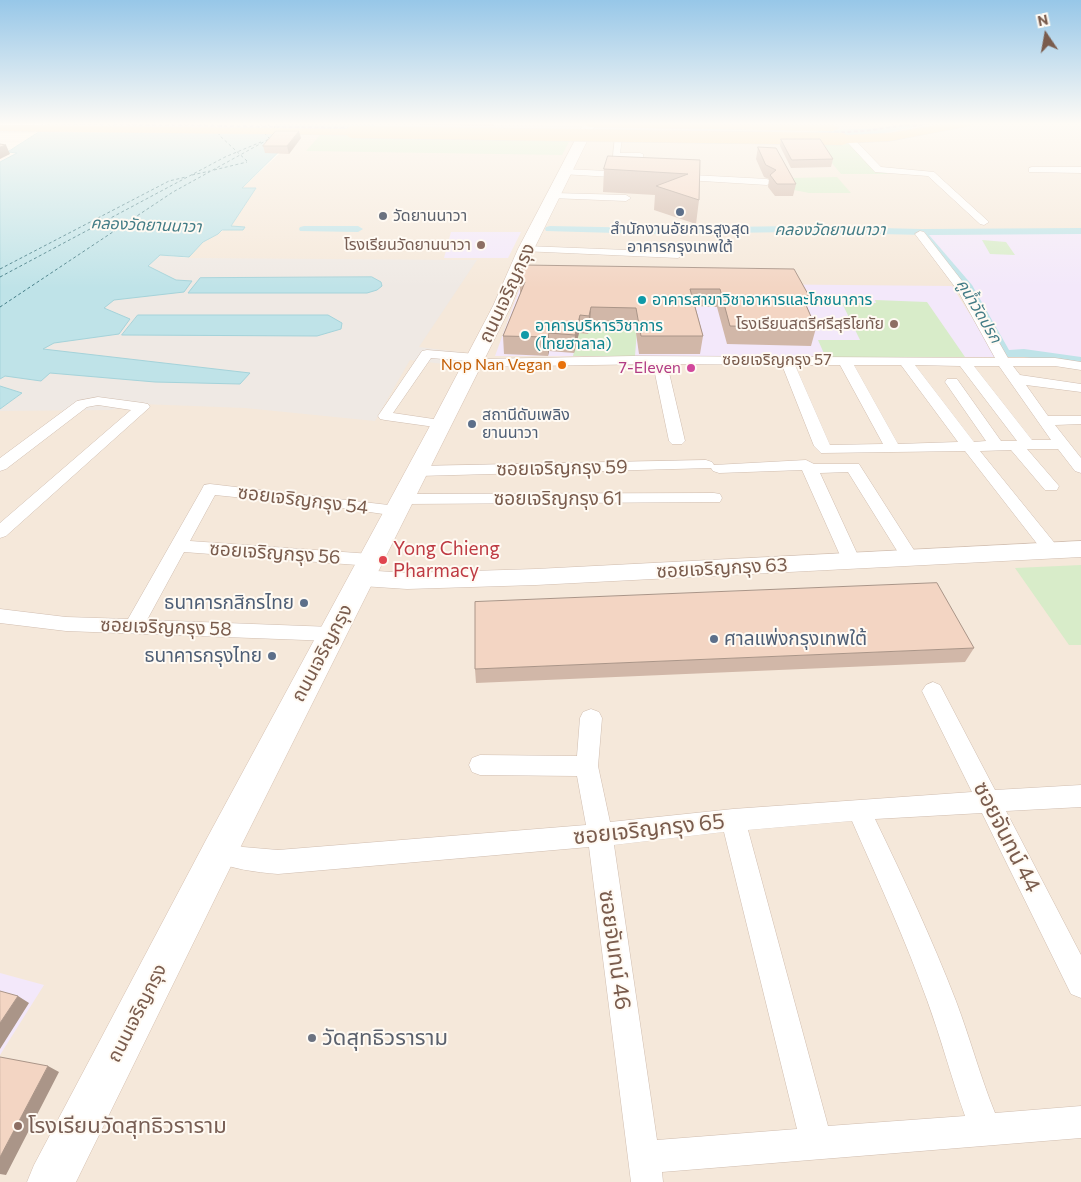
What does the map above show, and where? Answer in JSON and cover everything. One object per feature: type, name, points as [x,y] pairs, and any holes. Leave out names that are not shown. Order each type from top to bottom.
[{"type":"main road","name":"ถนนเจริญกรุง","points":[[51,1182],[219,852],[442,424],[502,306],[526,249],[562,178]]},
{"type":"street","points":[[685,178],[767,182]]},
{"type":"street","points":[[936,178],[984,222]]},
{"type":"street","points":[[554,196],[626,198]]},
{"type":"street","points":[[920,234],[963,290],[1015,379],[1044,421],[1081,468]]},
{"type":"street","points":[[526,249],[678,255]]},
{"type":"street","name":"ซอยเจริญกรุง 57","points":[[442,424],[385,416],[427,354],[474,361],[1003,361],[1055,362],[1081,366]]},
{"type":"street","points":[[659,360],[677,440]]},
{"type":"street","points":[[845,360],[893,448]]},
{"type":"street","points":[[787,361],[822,446],[826,450],[970,448],[1062,444]]},
{"type":"street","points":[[905,361],[1050,550]]},
{"type":"street","points":[[963,361],[1051,486]]},
{"type":"street","points":[[1015,379],[1081,388]]},
{"type":"street","points":[[952,382],[997,446]]},
{"type":"street","points":[[0,466],[82,404],[98,401],[143,407],[4,524]]},
{"type":"street","points":[[1044,421],[1081,420]]},
{"type":"street","name":"ซอยเจริญกรุง 59","points":[[418,471],[806,464],[810,469]]},
{"type":"street","points":[[852,562],[810,469],[854,467],[910,558]]},
{"type":"street","name":"ซอยเจริญกรุง 54","points":[[179,546],[210,489],[342,503],[400,505]]},
{"type":"street","name":"ซอยเจริญกรุง 61","points":[[400,505],[714,498]]},
{"type":"street","points":[[134,626],[179,546]]},
{"type":"street","name":"ซอยเจริญกรุง 56","points":[[179,546],[367,569]]},
{"type":"street","name":"ซอยเจริญกรุง 63","points":[[367,569],[407,581],[536,577],[852,562],[1081,549]]},
{"type":"street","name":"ซอยเจริญกรุง 58","points":[[0,616],[66,624],[332,634]]},
{"type":"street","name":"ซอยจันทน์ 44","points":[[933,691],[1081,984]]},
{"type":"street","name":"ซอยจันทน์ 46","points":[[591,718],[587,766],[600,834],[645,1170]]},
{"type":"street","points":[[480,765],[587,766]]},
{"type":"street","name":"ซอยเจริญกรุง 65","points":[[219,852],[243,859],[278,862],[600,834],[733,820],[1081,796]]},
{"type":"street","points":[[859,811],[868,825],[942,1002],[964,1073],[986,1130]]},
{"type":"street","points":[[733,820],[817,1144]]},
{"type":"street","points":[[645,1170],[817,1144],[1081,1122]]},
{"type":"shaded area","points":[[253,178],[1081,178],[1081,1182],[0,1182],[0,409],[22,393],[0,386],[0,379],[147,267],[189,257],[203,242],[231,226],[255,188],[241,189]]},
{"type":"shaded area","name":"โรงเรียนวัดยานนาวา","points":[[451,232],[521,232],[508,258],[444,258]]},
{"type":"shaded area","points":[[1081,233],[1081,361],[1000,352],[924,235]]},
{"type":"shaded area","points":[[160,255],[188,258],[477,260],[419,347],[459,352],[452,365],[410,360],[375,421],[245,408],[141,404],[109,410],[0,411],[0,409],[22,393],[0,386],[0,379],[5,376],[41,381],[49,373],[111,378],[42,350],[114,300],[184,292],[192,281],[176,280],[147,267]]},
{"type":"shaded area","points":[[522,282],[952,286],[997,357],[495,356]]},
{"type":"shaded area","points":[[0,973],[44,985],[0,1055]]},
{"type":"green space","points":[[791,178],[838,178],[851,193],[809,193],[789,189]]},
{"type":"green space","points":[[982,240],[1006,242],[1015,255],[990,254]]},
{"type":"green space","points":[[875,300],[927,302],[965,357],[826,358],[818,340],[860,340],[842,303],[876,303]]},
{"type":"green space","points":[[580,328],[637,330],[635,356],[573,356]]},
{"type":"green space","points":[[1081,565],[1081,645],[1069,645],[1015,568]]},
{"type":"water","points":[[0,178],[252,178],[242,188],[256,188],[231,226],[245,227],[243,230],[222,230],[203,242],[189,257],[160,255],[148,266],[176,280],[192,281],[184,292],[114,300],[104,308],[130,319],[119,334],[54,343],[43,349],[250,373],[240,384],[155,382],[50,373],[41,381],[5,376],[0,379]]},
{"type":"water","points":[[372,277],[381,282],[382,286],[377,290],[367,293],[188,293],[200,278]]},
{"type":"water","points":[[138,315],[328,315],[342,323],[341,329],[317,336],[122,335]]},
{"type":"water","points":[[0,386],[22,393],[0,409]]},
{"type":"building","points":[[677,178],[700,178],[699,200],[656,186]]},
{"type":"building","points":[[772,178],[793,178],[796,184],[777,184]]},
{"type":"building","points":[[523,265],[794,269],[809,296],[802,296],[816,328],[730,326],[720,289],[690,289],[703,336],[641,336],[636,308],[591,307],[589,316],[580,315],[575,335],[549,333],[548,337],[503,336],[525,282],[520,282]]},
{"type":"building","name":"ศาลแพ่งกรุงเทพใต้","points":[[937,583],[974,648],[475,669],[475,602]]},
{"type":"building","points":[[0,991],[18,996],[0,1023]]},
{"type":"building","points":[[0,1057],[48,1066],[0,1157]]},
{"type":"waterway","name":"คลองวัดยานนาวา","points":[[304,229],[358,229]]},
{"type":"waterway","name":"คลองวัดยานนาวา","points":[[550,229],[652,231],[795,229],[922,232],[1081,231]]},
{"type":"waterway","name":"คูน้ำวัดปรก","points":[[927,238],[968,288],[1004,354],[1024,353],[1081,361]]},
{"type":"ferry route","points":[[0,269],[169,181],[181,178]]},
{"type":"ferry route","points":[[0,277],[185,178]]},
{"type":"ferry route","points":[[0,307],[173,192],[198,178]]},
{"type":"place","name":"สำนักงานอัยการสูงสุด อาคารกรุงเทพใต้","points":[[680,212]]},
{"type":"place","name":"วัดยานนาวา","points":[[383,216]]},
{"type":"place","name":"โรงเรียนวัดยานนาวา","points":[[481,245]]},
{"type":"place","name":"อาคารสาขาวิชาอาหารและโภชนาการ","points":[[642,300]]},
{"type":"place","name":"โรงเรียนสตรีศรีสุริโยทัย","points":[[894,324]]},
{"type":"place","name":"อาคารบริหารวิชาการ (ไทยฮาลาล)","points":[[525,335]]},
{"type":"place","name":"Nop Nan Vegan","points":[[562,365]]},
{"type":"place","name":"7-Eleven","points":[[691,368]]},
{"type":"place","name":"สถานีดับเพลิง ยานนาวา","points":[[472,424]]},
{"type":"place","name":"Yong Chieng Pharmacy","points":[[383,560]]},
{"type":"place","name":"ธนาคารกสิกรไทย","points":[[304,603]]},
{"type":"place","name":"ศาลแพ่งกรุงเทพใต้","points":[[714,639]]},
{"type":"place","name":"ธนาคารกรุงไทย","points":[[272,656]]},
{"type":"place","name":"วัดสุทธิวราราม","points":[[312,1038]]},
{"type":"place","name":"โรงเรียนวัดสุทธิวราราม","points":[[18,1126]]}]
